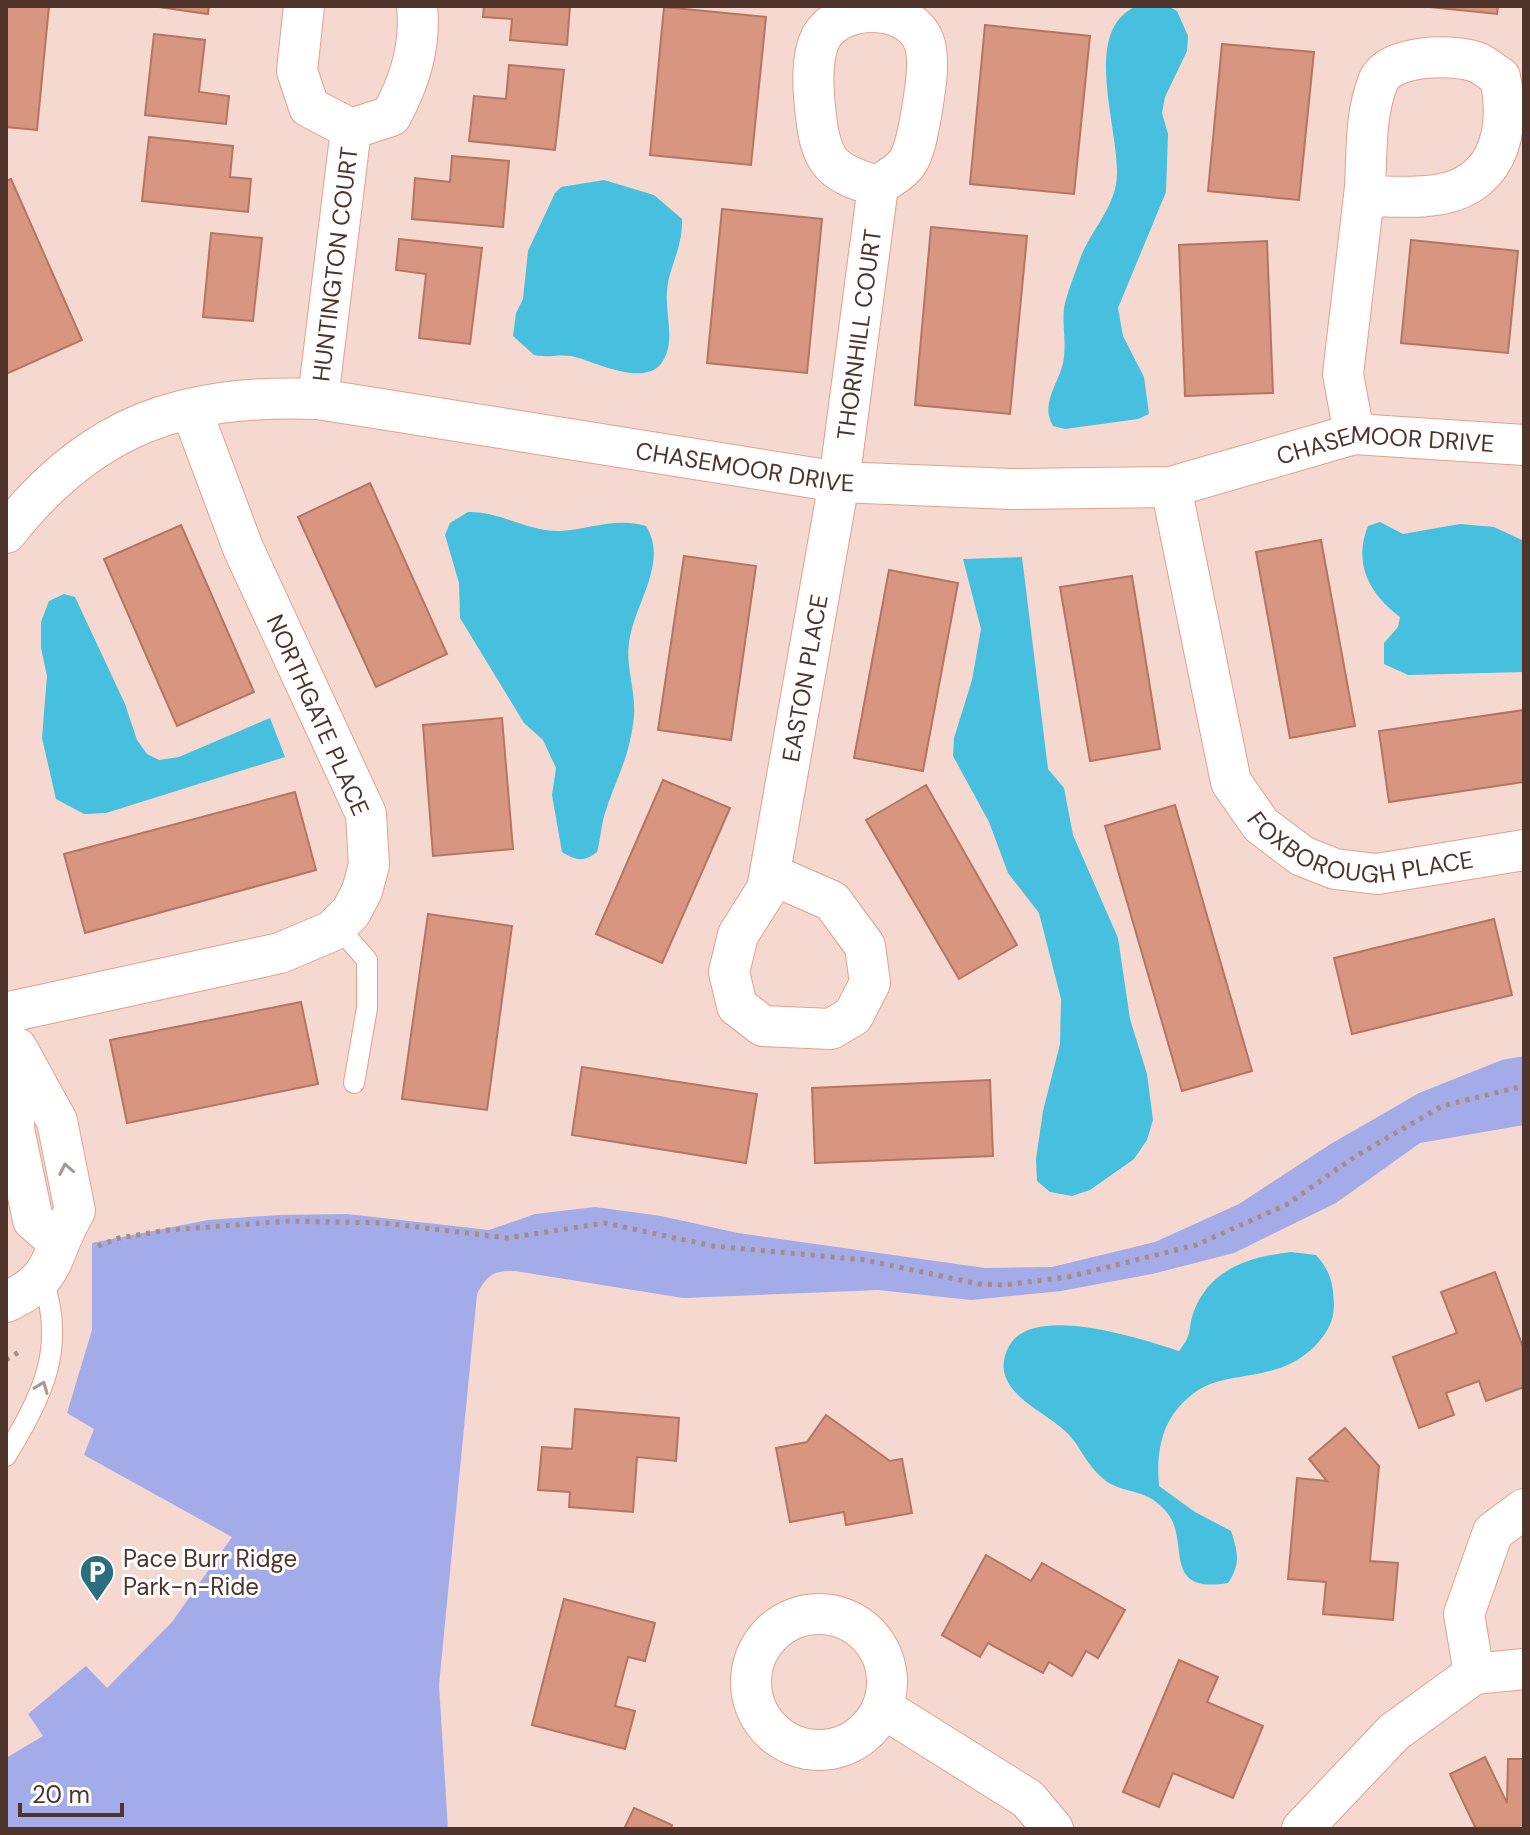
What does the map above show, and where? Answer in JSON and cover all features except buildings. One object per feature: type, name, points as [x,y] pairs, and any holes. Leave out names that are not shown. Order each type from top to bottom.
[{"type":"street","name":"HUNTINGTON COURT","points":[[304,6],[297,71],[309,107],[351,129],[391,116],[407,86],[420,31],[417,6]]},
{"type":"street","name":"HUNTINGTON COURT","points":[[318,399],[351,129]]},
{"type":"street","name":"THORNHILL COURT","points":[[839,482],[878,186]]},
{"type":"street","points":[[1354,434],[1343,374],[1364,196]]},
{"type":"street","name":"CHASEMOOR DRIVE","points":[[13,508],[86,452],[145,423],[191,409],[257,397],[318,399],[839,482],[1011,489],[1171,487],[1354,434],[1524,445]]},
{"type":"street","name":"NORTHGATE PLACE","points":[[11,1018],[280,953],[312,941],[337,926],[351,912],[362,891],[370,840],[366,814],[243,548],[191,409]]},
{"type":"street","name":"EASTON PLACE","points":[[770,874],[839,482]]},
{"type":"street","name":"FOXBOROUGH PLACE","points":[[1171,487],[1231,782],[1261,825],[1302,856],[1335,869],[1377,874],[1524,850]]},
{"type":"street","points":[[6,1302],[43,1280],[55,1262],[57,1241],[75,1211],[57,1121],[11,1018]]},
{"type":"street","points":[[1474,1674],[1464,1614],[1493,1532],[1524,1509]]},
{"type":"street","points":[[1302,1829],[1394,1732],[1474,1674],[1524,1669]]},
{"type":"street","points":[[883,1708],[1028,1799],[1053,1829]]},
{"type":"lane","points":[[337,926],[367,960],[367,1008],[354,1083]]},
{"type":"lane","points":[[6,1456],[32,1413],[49,1371],[53,1310],[43,1280]]},
{"type":"path","points":[[57,1241],[101,1247],[119,1238],[168,1230],[289,1221],[384,1223],[507,1238],[605,1223],[713,1246],[865,1260],[979,1284],[1004,1285],[1068,1277],[1196,1245],[1286,1205],[1356,1156],[1431,1111],[1461,1099],[1524,1086]]},
{"type":"path","points":[[6,1360],[22,1350]]},
{"type":"shaded area","points":[[1137,6],[1168,6],[1177,11],[1188,36],[1187,51],[1165,97],[1162,113],[1168,134],[1166,192],[1118,308],[1123,336],[1144,377],[1149,414],[1138,419],[1065,429],[1053,426],[1048,410],[1064,356],[1064,308],[1083,252],[1109,204],[1116,184],[1117,164],[1106,61],[1110,38],[1119,19]]},
{"type":"shaded area","points":[[604,180],[654,195],[682,219],[667,291],[669,343],[664,359],[646,373],[620,371],[571,356],[534,355],[513,336],[516,313],[523,299],[528,251],[555,193],[561,187]]},
{"type":"shaded area","points":[[468,512],[560,531],[614,523],[635,524],[646,526],[652,539],[654,553],[649,581],[630,637],[629,667],[634,716],[627,754],[604,815],[597,852],[584,859],[576,859],[562,852],[552,795],[556,768],[543,740],[524,723],[460,618],[459,583],[445,535],[450,523]]},
{"type":"shaded area","points":[[1380,522],[1403,534],[1460,524],[1494,527],[1524,541],[1524,672],[1408,675],[1384,664],[1384,643],[1398,627],[1400,617],[1372,588],[1362,553],[1368,526]]},
{"type":"shaded area","points":[[1022,557],[1048,769],[1064,788],[1073,835],[1118,938],[1130,1019],[1147,1074],[1153,1120],[1147,1140],[1134,1159],[1090,1190],[1072,1196],[1050,1192],[1037,1181],[1036,1159],[1043,1111],[1060,1044],[1061,999],[1039,913],[1008,873],[989,822],[953,756],[954,738],[972,680],[981,629],[963,559]]},
{"type":"shaded area","points":[[64,594],[75,597],[125,704],[137,740],[147,754],[159,760],[179,757],[270,718],[285,757],[106,813],[84,814],[56,799],[42,738],[47,676],[41,648],[41,622],[49,601]]},
{"type":"shaded area","points":[[1524,1056],[1524,1125],[1420,1143],[1336,1203],[1234,1253],[1152,1274],[1061,1291],[971,1300],[878,1290],[683,1298],[515,1271],[492,1275],[477,1294],[439,1685],[448,1829],[6,1829],[6,1758],[43,1736],[28,1714],[86,1666],[107,1688],[172,1622],[232,1537],[84,1455],[94,1429],[67,1413],[92,1330],[92,1243],[208,1220],[279,1215],[347,1214],[489,1230],[535,1214],[595,1207],[661,1216],[738,1233],[985,1268],[1052,1267],[1155,1242],[1239,1204],[1329,1145],[1419,1093],[1502,1060]]},
{"type":"shaded area","points":[[1291,1252],[1316,1255],[1328,1272],[1334,1305],[1331,1323],[1325,1334],[1298,1360],[1267,1372],[1207,1385],[1194,1393],[1175,1412],[1163,1435],[1159,1486],[1195,1512],[1231,1531],[1235,1545],[1237,1564],[1228,1583],[1193,1581],[1185,1574],[1181,1564],[1174,1526],[1168,1514],[1153,1499],[1106,1481],[1064,1430],[1020,1397],[1005,1376],[1008,1348],[1020,1334],[1039,1327],[1063,1325],[1115,1333],[1179,1351],[1201,1297],[1221,1275],[1260,1257]]},
{"type":"place","name":"Pace Burr Ridge Park-n-Ride","points":[[97,1603]]}]
